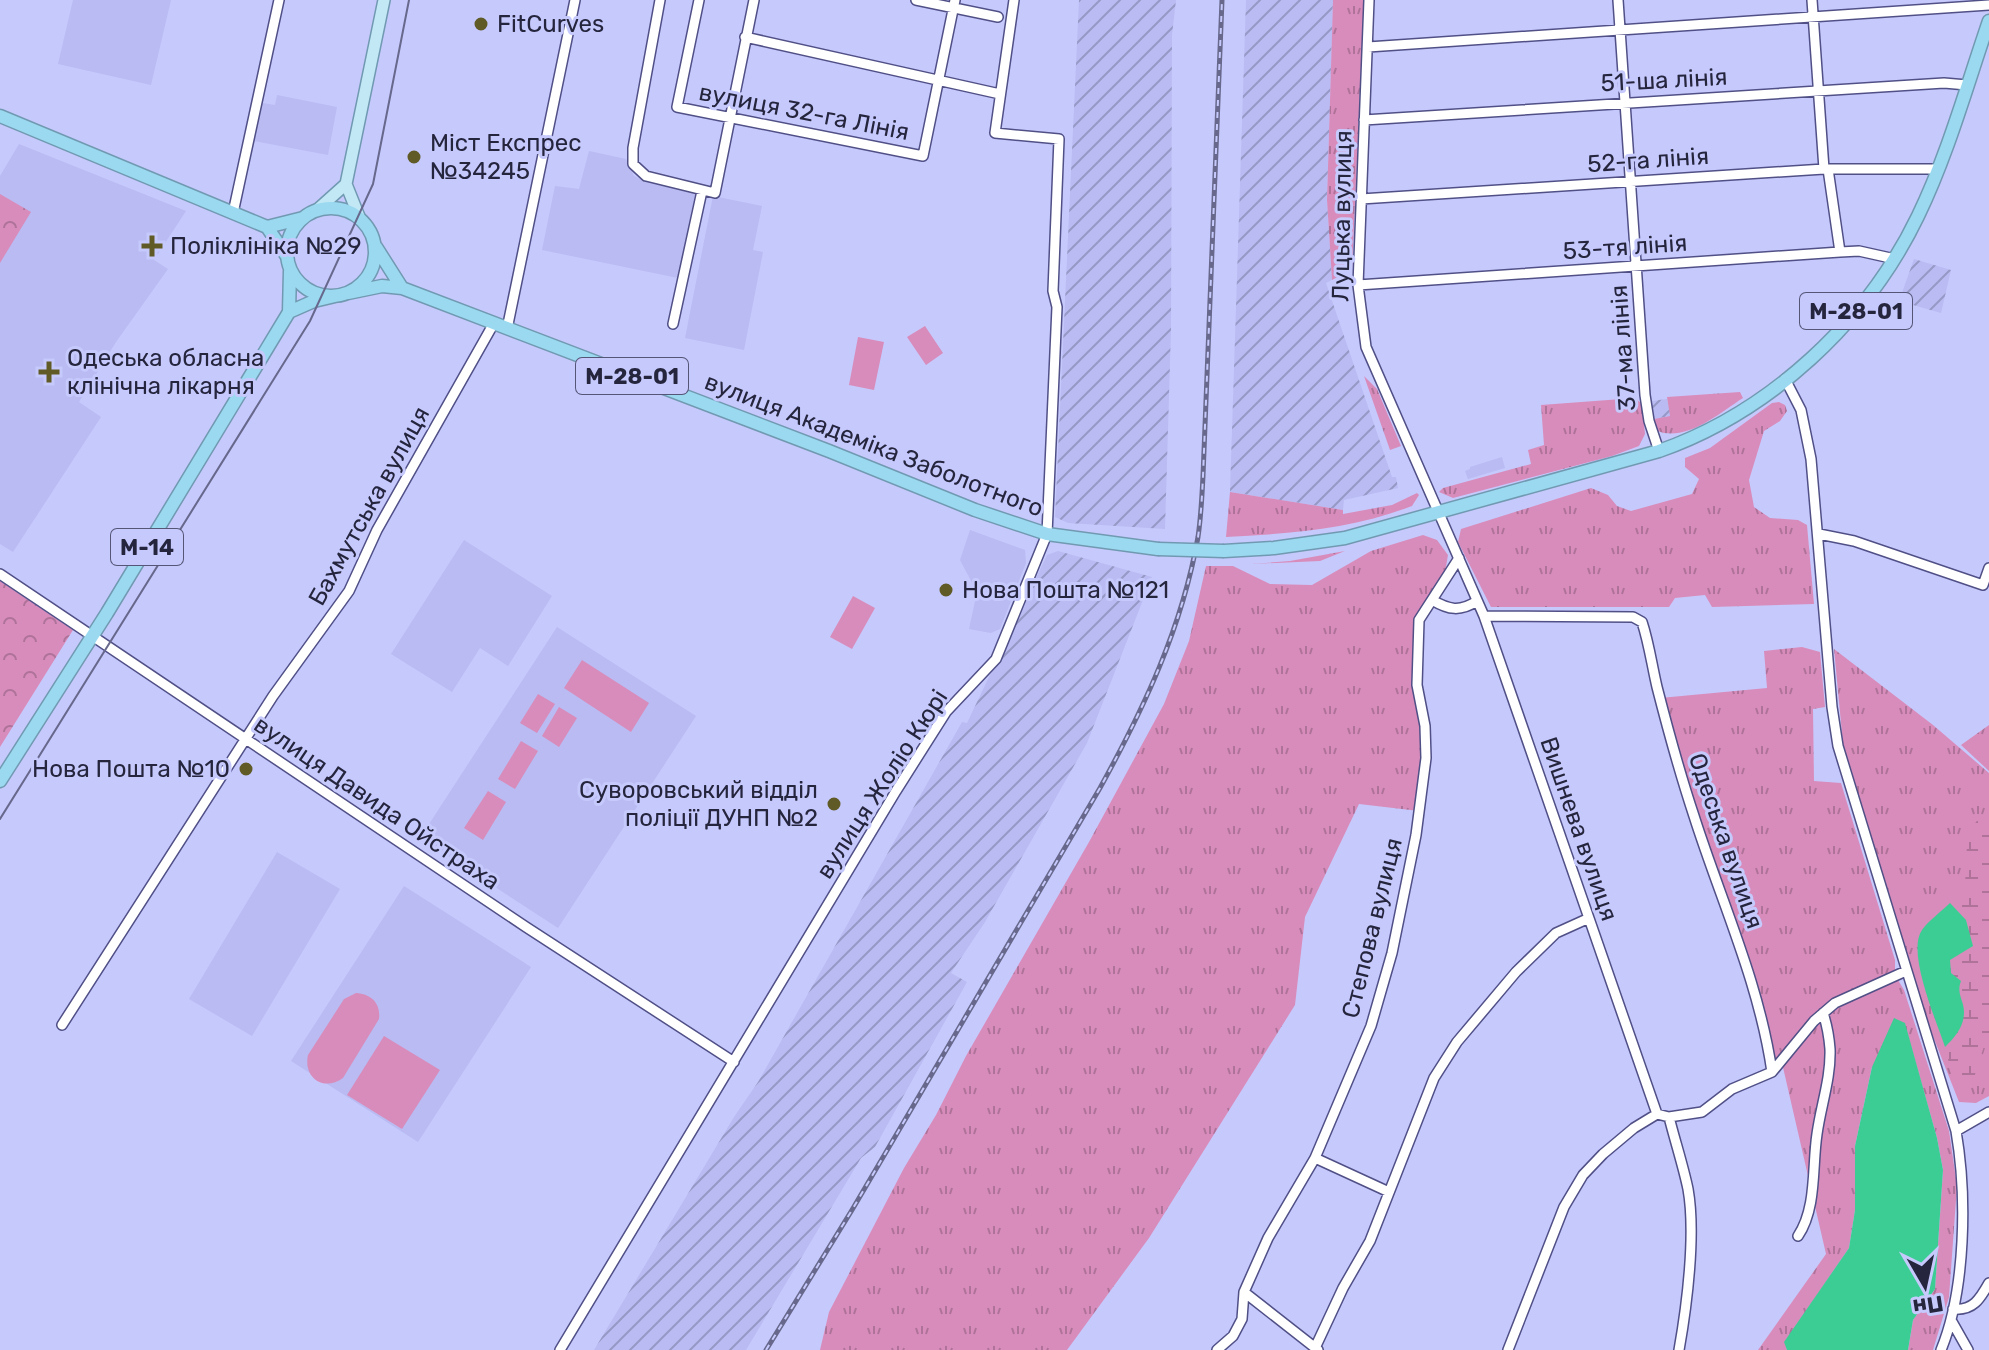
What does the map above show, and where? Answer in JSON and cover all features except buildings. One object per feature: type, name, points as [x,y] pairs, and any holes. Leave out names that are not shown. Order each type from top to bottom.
[{"type":"highway","name":"М-28-01","points":[[1438,514],[1690,440],[1719,426],[1819,352],[1895,259],[1919,215],[1989,21]]},
{"type":"highway","points":[[0,116],[267,227],[286,255]]},
{"type":"highway","points":[[267,227],[304,217],[317,210],[343,210],[360,219],[402,288]]},
{"type":"highway","points":[[286,255],[294,228],[304,217]]},
{"type":"highway","points":[[289,312],[314,301],[348,293],[361,285],[370,274],[375,260],[375,245]]},
{"type":"highway","name":"М-14","points":[[0,781],[93,635],[289,312],[290,269],[286,255]]},
{"type":"highway","points":[[290,269],[306,289],[322,296],[335,296]]},
{"type":"highway","name":"вулиця Академіка Заболотного","points":[[348,293],[382,286],[402,288],[975,510],[1047,534],[1158,549],[1224,551],[1345,538],[1438,514]]},
{"type":"main road","points":[[360,219],[346,184],[384,0]]},
{"type":"main road","points":[[317,210],[346,184]]},
{"type":"street","points":[[233,213],[279,0]]},
{"type":"street","points":[[507,329],[575,0]]},
{"type":"street","points":[[660,0],[633,148],[633,164],[646,176],[715,193],[754,0]]},
{"type":"street","name":"вулиця 32-га Лінія","points":[[699,0],[677,107],[923,156],[940,80]]},
{"type":"street","points":[[916,0],[954,4],[998,17]]},
{"type":"street","points":[[745,37],[1000,94],[1014,0]]},
{"type":"street","name":"Луцька вулиця","points":[[1369,0],[1358,285],[1366,347],[1459,558]]},
{"type":"street","name":"37-ма лінія","points":[[1618,0],[1645,395],[1649,421],[1659,451]]},
{"type":"street","points":[[1812,0],[1826,169],[1840,252]]},
{"type":"street","points":[[940,80],[954,4]]},
{"type":"street","points":[[1368,47],[1989,5]]},
{"type":"street","name":"51-ша лінія","points":[[1364,120],[1944,83],[1967,85]]},
{"type":"street","name":"вулиця Жоліо Кюрі","points":[[560,1350],[896,791],[946,712],[996,659],[1047,534],[1057,307],[1053,291],[1059,139],[995,133],[1000,94]]},
{"type":"street","name":"52-га лінія","points":[[1361,199],[1826,169],[1937,169]]},
{"type":"street","points":[[673,324],[702,191]]},
{"type":"street","name":"53-тя лінія","points":[[1358,285],[1859,251],[1895,259]]},
{"type":"street","name":"Бахмутська вулиця","points":[[62,1025],[273,696],[349,591],[377,530],[494,323]]},
{"type":"street","points":[[1785,379],[1795,396],[1807,431],[1835,730],[1847,780],[1956,1131],[1963,1187],[1959,1269],[1951,1320],[1941,1350]]},
{"type":"street","points":[[1819,534],[1854,541],[1983,585],[1989,568]]},
{"type":"street","name":"Степова вулиця","points":[[1217,1350],[1233,1336],[1242,1319],[1244,1292],[1268,1238],[1315,1158],[1371,1026],[1392,953],[1416,835],[1426,758],[1425,726],[1417,685],[1419,620],[1459,558]]},
{"type":"street","name":"Вишнева вулиця","points":[[1459,558],[1484,616],[1657,1114]]},
{"type":"street","name":"вулиця Давида Ойстраха","points":[[0,574],[549,942],[734,1062]]},
{"type":"street","points":[[1432,600],[1455,609],[1466,608],[1477,601]]},
{"type":"street","name":"Одеська вулиця","points":[[1484,616],[1633,617],[1642,622],[1693,813],[1732,920],[1760,1010],[1772,1072]]},
{"type":"street","points":[[1244,1292],[1316,1349],[1343,1288],[1370,1241],[1434,1078],[1457,1042],[1516,972],[1556,933],[1587,919]]},
{"type":"street","points":[[1508,1350],[1564,1207],[1583,1175],[1603,1154],[1634,1128],[1657,1114],[1669,1117],[1702,1112],[1732,1089],[1772,1072],[1823,1013],[1852,993],[1906,971]]},
{"type":"street","points":[[1798,1236],[1806,1216],[1827,1081],[1830,1051],[1823,1013]]},
{"type":"street","points":[[1956,1131],[1989,1112]]},
{"type":"street","points":[[1669,1117],[1690,1207],[1687,1308],[1679,1350]]},
{"type":"street","points":[[1315,1158],[1389,1192]]},
{"type":"street","points":[[1953,1309],[1967,1309],[1975,1304],[1989,1283]]},
{"type":"street","points":[[1951,1320],[1968,1350]]},
{"type":"shaded area","points":[[73,0],[171,0],[151,85],[58,64]]},
{"type":"shaded area","points":[[1079,0],[1176,0],[1172,35],[1171,329],[1165,529],[1068,523],[1055,517]]},
{"type":"shaded area","points":[[1246,0],[1333,0],[1327,200],[1332,280],[1326,283],[1398,488],[1344,500],[1343,510],[1230,492]]},
{"type":"shaded area","points":[[277,95],[337,107],[328,155],[254,141],[262,103],[275,105]]},
{"type":"shaded area","name":"Одеська обласна клінічна лікарня","points":[[19,144],[186,211],[154,260],[168,269],[116,342],[79,402],[101,417],[13,552],[0,544],[0,176]]},
{"type":"shaded area","points":[[589,151],[626,159],[634,176],[649,183],[695,194],[678,278],[542,250],[555,186],[579,189]]},
{"type":"shaded area","points":[[713,196],[762,206],[753,250],[763,252],[744,350],[685,338]]},
{"type":"shaded area","points":[[1914,259],[1951,270],[1941,313],[1899,301]]},
{"type":"shaded area","points":[[1667,399],[1671,416],[1654,419],[1651,401]]},
{"type":"shaded area","points":[[1502,457],[1505,468],[1468,479],[1465,471],[1470,467]]},
{"type":"shaded area","points":[[970,530],[1025,550],[1026,563],[1000,629],[991,633],[969,629],[977,592],[960,560]]},
{"type":"shaded area","points":[[464,540],[552,596],[508,666],[480,648],[452,692],[391,654]]},
{"type":"shaded area","points":[[1058,551],[1152,577],[1087,743],[985,922],[951,973],[967,982],[875,1147],[861,1158],[746,1350],[594,1350],[758,1082],[962,722],[967,723],[1047,555]]},
{"type":"shaded area","points":[[557,627],[696,716],[558,928],[420,838]]},
{"type":"shaded area","points":[[277,852],[340,889],[252,1036],[189,999]]},
{"type":"shaded area","points":[[404,886],[531,967],[418,1142],[291,1061]]},
{"type":"shaded area","points":[[1950,903],[1966,920],[1973,946],[1950,960],[1951,973],[1961,981],[1959,990],[1964,1017],[1961,1027],[1945,1047],[1920,970],[1918,940],[1925,926]]},
{"type":"shaded area","points":[[1894,1018],[1905,1023],[1943,1170],[1935,1289],[1913,1320],[1908,1350],[1787,1350],[1784,1342],[1849,1248],[1855,1210],[1855,1146],[1872,1067]]},
{"type":"green space","points":[[1333,0],[1364,0],[1352,269],[1332,280],[1327,200]]},
{"type":"green space","points":[[0,194],[31,212],[0,263]]},
{"type":"green space","points":[[925,326],[943,353],[926,365],[907,337]]},
{"type":"green space","points":[[858,337],[884,342],[874,390],[849,385]]},
{"type":"green space","points":[[1364,376],[1377,389],[1401,446],[1390,450]]},
{"type":"green space","points":[[1740,392],[1743,398],[1702,425],[1680,433],[1657,431],[1654,419],[1670,416],[1667,397]]},
{"type":"green space","points":[[1635,398],[1642,404],[1645,434],[1639,446],[1453,498],[1439,492],[1443,488],[1531,464],[1528,450],[1544,445],[1541,405]]},
{"type":"green space","points":[[1772,403],[1785,405],[1787,411],[1780,421],[1764,431],[1749,480],[1754,507],[1770,518],[1798,520],[1807,525],[1814,604],[1712,607],[1705,595],[1675,598],[1669,607],[1491,607],[1458,542],[1461,529],[1591,488],[1608,495],[1617,506],[1631,511],[1692,494],[1699,479],[1685,467],[1685,458],[1710,448]]},
{"type":"green space","points":[[1230,492],[1343,510],[1343,514],[1392,505],[1417,493],[1419,495],[1412,506],[1367,520],[1297,532],[1226,537]]},
{"type":"green space","points":[[1423,535],[1437,540],[1448,555],[1443,584],[1422,613],[1417,685],[1425,726],[1419,811],[1359,804],[1305,917],[1295,1005],[1149,1238],[1067,1350],[820,1350],[829,1312],[904,1168],[1164,704],[1189,641],[1206,566],[1233,566],[1270,584],[1312,585],[1371,551]]},
{"type":"green space","points":[[1345,551],[1320,561],[1251,564],[1290,561]]},
{"type":"green space","points":[[0,581],[73,630],[0,747]]},
{"type":"green space","points":[[853,596],[875,608],[852,649],[830,637]]},
{"type":"green space","points":[[1802,647],[1820,652],[1825,707],[1813,709],[1814,781],[1841,783],[1895,960],[1895,975],[1904,990],[1949,1131],[1957,1186],[1949,1297],[1933,1350],[1908,1350],[1913,1320],[1935,1289],[1943,1170],[1911,1046],[1872,1067],[1855,1146],[1855,1210],[1849,1248],[1785,1342],[1787,1350],[1758,1350],[1826,1254],[1782,1063],[1770,1060],[1660,698],[1767,688],[1764,651]]},
{"type":"green space","points":[[1834,649],[1933,725],[1989,773],[1989,1096],[1976,1103],[1959,1102],[1925,1016],[1843,744]]},
{"type":"green space","points":[[582,660],[649,703],[631,732],[564,688]]},
{"type":"green space","points":[[538,694],[555,704],[537,733],[520,723]]},
{"type":"green space","points":[[559,707],[577,718],[559,747],[542,736]]},
{"type":"green space","points":[[1989,725],[1989,771],[1961,745]]},
{"type":"green space","points":[[521,741],[538,751],[515,789],[498,779]]},
{"type":"green space","points":[[488,791],[506,802],[483,840],[464,828]]},
{"type":"green space","points":[[1989,810],[1989,1042],[1984,1046],[1972,1084],[1954,1078],[1927,994],[1916,944],[1922,930],[1965,887],[1970,834],[1980,817]]},
{"type":"green space","points":[[356,993],[367,995],[374,1001],[379,1019],[343,1078],[329,1084],[322,1083],[309,1070],[308,1055],[344,999]]},
{"type":"green space","points":[[384,1036],[440,1070],[402,1129],[347,1095]]},
{"type":"tram line","points":[[0,819],[310,321],[373,184],[409,0]]},
{"type":"railway","points":[[766,1350],[852,1210],[1100,788],[1132,728],[1172,635],[1191,571],[1201,506],[1222,0]]},
{"type":"place","name":"FitCurves","points":[[481,24]]},
{"type":"place","name":"Міст Експрес №34245","points":[[414,157]]},
{"type":"place","name":"Поліклініка №29","points":[[152,246]]},
{"type":"place","name":"Одеська обласна клінічна лікарня","points":[[49,372]]},
{"type":"place","name":"Нова Пошта №121","points":[[946,590]]},
{"type":"place","name":"Нова Пошта №10","points":[[246,769]]},
{"type":"place","name":"Суворовський відділ поліції ДУНП №2","points":[[834,804]]}]
